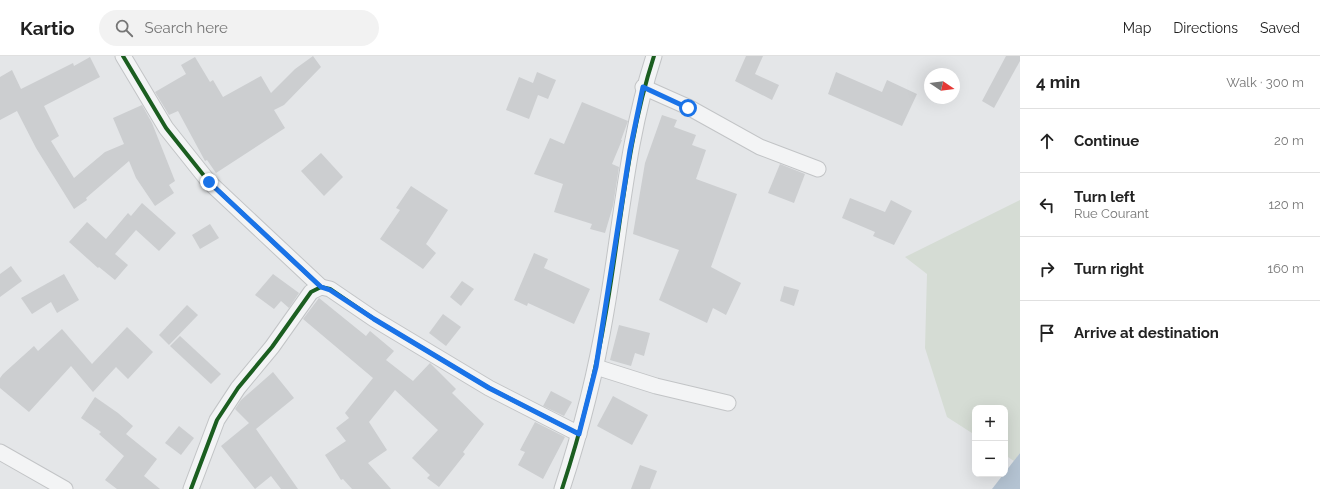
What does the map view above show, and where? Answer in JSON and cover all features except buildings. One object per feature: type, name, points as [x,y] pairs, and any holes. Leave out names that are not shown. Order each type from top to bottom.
[{"type":"street","points":[[123,56],[166,128],[209,182],[321,287],[330,290],[374,319],[489,388],[579,434]]},
{"type":"street","points":[[562,489],[579,434],[596,367],[630,150],[643,87],[654,56]]},
{"type":"street","points":[[643,87],[688,108],[760,147],[818,169]]},
{"type":"street","points":[[192,489],[217,420],[238,388],[272,347],[311,292],[321,287]]},
{"type":"street","points":[[596,367],[656,386],[728,403]]},
{"type":"street","points":[[0,452],[65,489]]},
{"type":"shaded area","points":[[1020,200],[1020,453],[1014,461],[1008,457],[1008,405],[972,405],[972,433],[947,417],[925,348],[927,274],[905,257]]},
{"type":"water","points":[[1020,453],[1020,489],[992,489],[1001,477],[1008,477],[1008,468]]},
{"type":"cycle path","points":[[123,56],[166,128],[209,182],[321,287]]},
{"type":"cycle path","points":[[562,489],[582,423],[598,357],[631,151],[637,119],[654,56]]},
{"type":"cycle path","points":[[191,489],[217,420],[238,388],[272,347],[311,292],[321,287],[330,289],[374,319],[489,388],[579,434]]},
{"type":"route","points":[[209,182],[321,287],[330,290],[374,319],[424,347],[489,388],[579,434],[596,367],[606,311],[630,150],[643,87],[688,108]]}]
